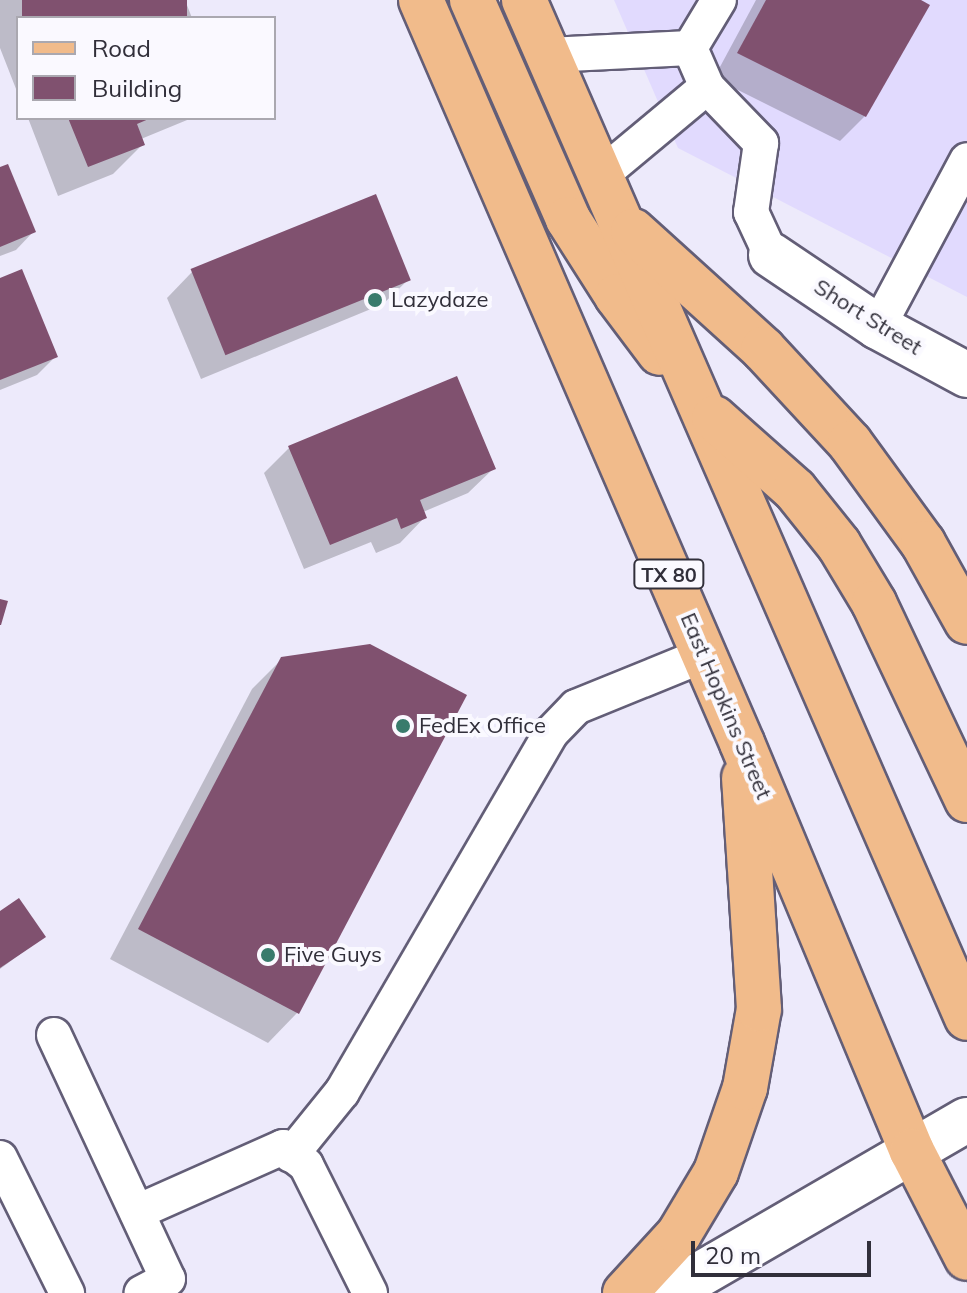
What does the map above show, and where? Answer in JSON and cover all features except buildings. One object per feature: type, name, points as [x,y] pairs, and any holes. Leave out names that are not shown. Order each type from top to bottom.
[{"type":"main road","name":"East Hopkins Street","points":[[421,0],[742,743],[912,1151]]},
{"type":"main road","points":[[472,0],[568,219],[617,296],[705,411],[795,490],[839,545],[874,603],[967,800]]},
{"type":"main road","points":[[524,0],[967,1018]]},
{"type":"main road","points":[[620,219],[763,349],[850,443],[923,543],[967,622]]},
{"type":"main road","name":"Short Street","points":[[771,255],[878,327],[967,375]]},
{"type":"main road","points":[[625,1293],[679,1234],[716,1172],[745,1088],[759,1009],[742,743]]},
{"type":"main road","points":[[668,1293],[967,1120]]},
{"type":"main road","name":"TX 80","points":[[912,1151],[967,1258]]},
{"type":"lane","points":[[690,48],[719,0]]},
{"type":"lane","points":[[548,55],[690,48]]},
{"type":"lane","points":[[690,48],[707,87],[761,143],[751,212],[771,255]]},
{"type":"lane","points":[[600,176],[707,87]]},
{"type":"lane","points":[[878,327],[967,160]]},
{"type":"lane","points":[[291,1155],[342,1092],[551,733],[576,707],[704,655]]},
{"type":"lane","points":[[54,1035],[168,1279],[142,1293]]},
{"type":"lane","points":[[137,1212],[283,1147],[306,1165],[370,1293]]},
{"type":"lane","points":[[0,1158],[67,1293]]},
{"type":"shaded area","points":[[614,0],[967,0],[967,297],[678,148]]},
{"type":"place","name":"Lazydaze","points":[[375,300]]},
{"type":"place","name":"FedEx Office","points":[[403,726]]},
{"type":"place","name":"Five Guys","points":[[268,955]]}]
